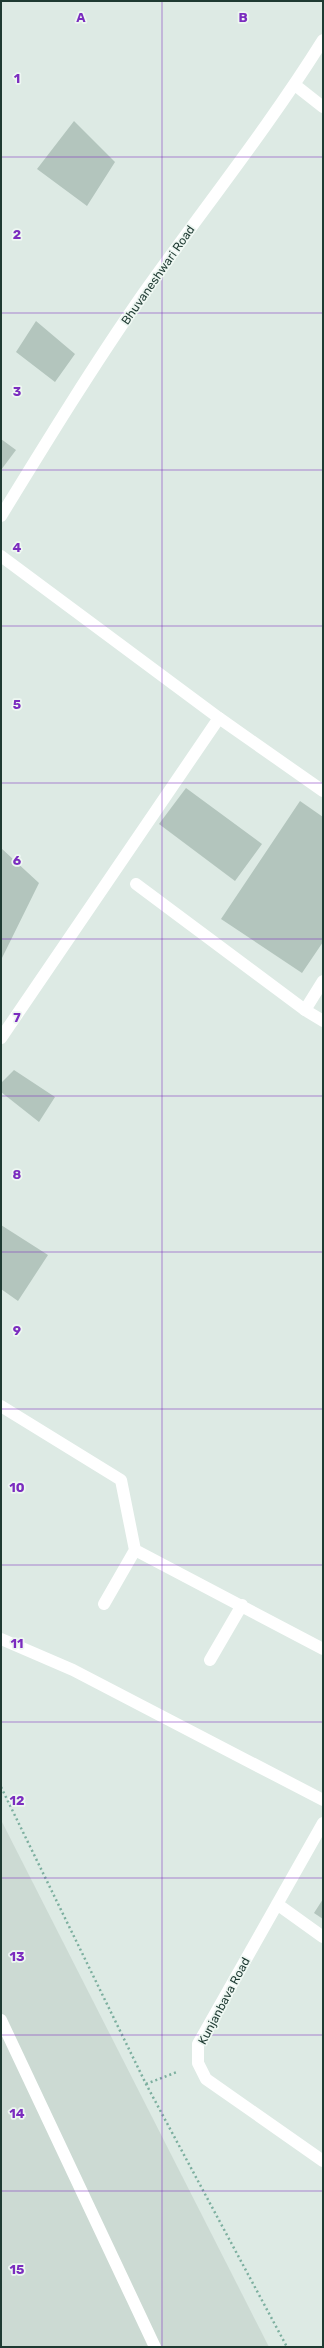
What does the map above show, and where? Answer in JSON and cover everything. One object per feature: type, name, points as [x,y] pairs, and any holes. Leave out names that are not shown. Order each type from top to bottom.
[{"type":"street","name":"Bhuvaneshwari Road","points":[[1,516],[52,432],[142,295],[295,85],[323,40]]},
{"type":"street","points":[[295,85],[323,107]]},
{"type":"street","points":[[1,556],[220,718],[323,791]]},
{"type":"street","points":[[1,1038],[220,718]]},
{"type":"street","points":[[136,884],[305,1010],[323,1021]]},
{"type":"street","points":[[305,1010],[323,981]]},
{"type":"street","points":[[1,1406],[121,1480],[135,1550],[104,1604]]},
{"type":"street","points":[[135,1550],[323,1649]]},
{"type":"street","points":[[210,1660],[242,1606]]},
{"type":"street","points":[[1,1639],[73,1670],[323,1800]]},
{"type":"street","name":"Kunjanbava Road","points":[[323,1823],[198,2044],[198,2063],[206,2080],[323,2160]]},
{"type":"street","points":[[277,1904],[323,1937]]},
{"type":"street","points":[[1,2020],[156,2347]]},
{"type":"path","points":[[1,1787],[146,2084],[287,2347]]},
{"type":"path","points":[[146,2084],[198,2063]]},
{"type":"shaded area","points":[[1,1820],[269,2347],[1,2347]]},
{"type":"building","points":[[74,121],[115,162],[87,206],[37,169]]},
{"type":"building","points":[[36,321],[75,354],[55,382],[16,352]]},
{"type":"building","points":[[1,439],[16,450],[1,470]]},
{"type":"building","points":[[186,788],[262,844],[235,881],[159,824]]},
{"type":"building","points":[[300,801],[323,817],[323,942],[302,973],[221,919]]},
{"type":"building","points":[[1,848],[39,883],[1,960]]},
{"type":"building","points":[[14,1070],[55,1097],[39,1122],[1,1092],[1,1083]]},
{"type":"building","points":[[1,1225],[48,1255],[18,1301],[1,1289]]},
{"type":"building","points":[[323,1899],[323,1919],[314,1913]]}]
